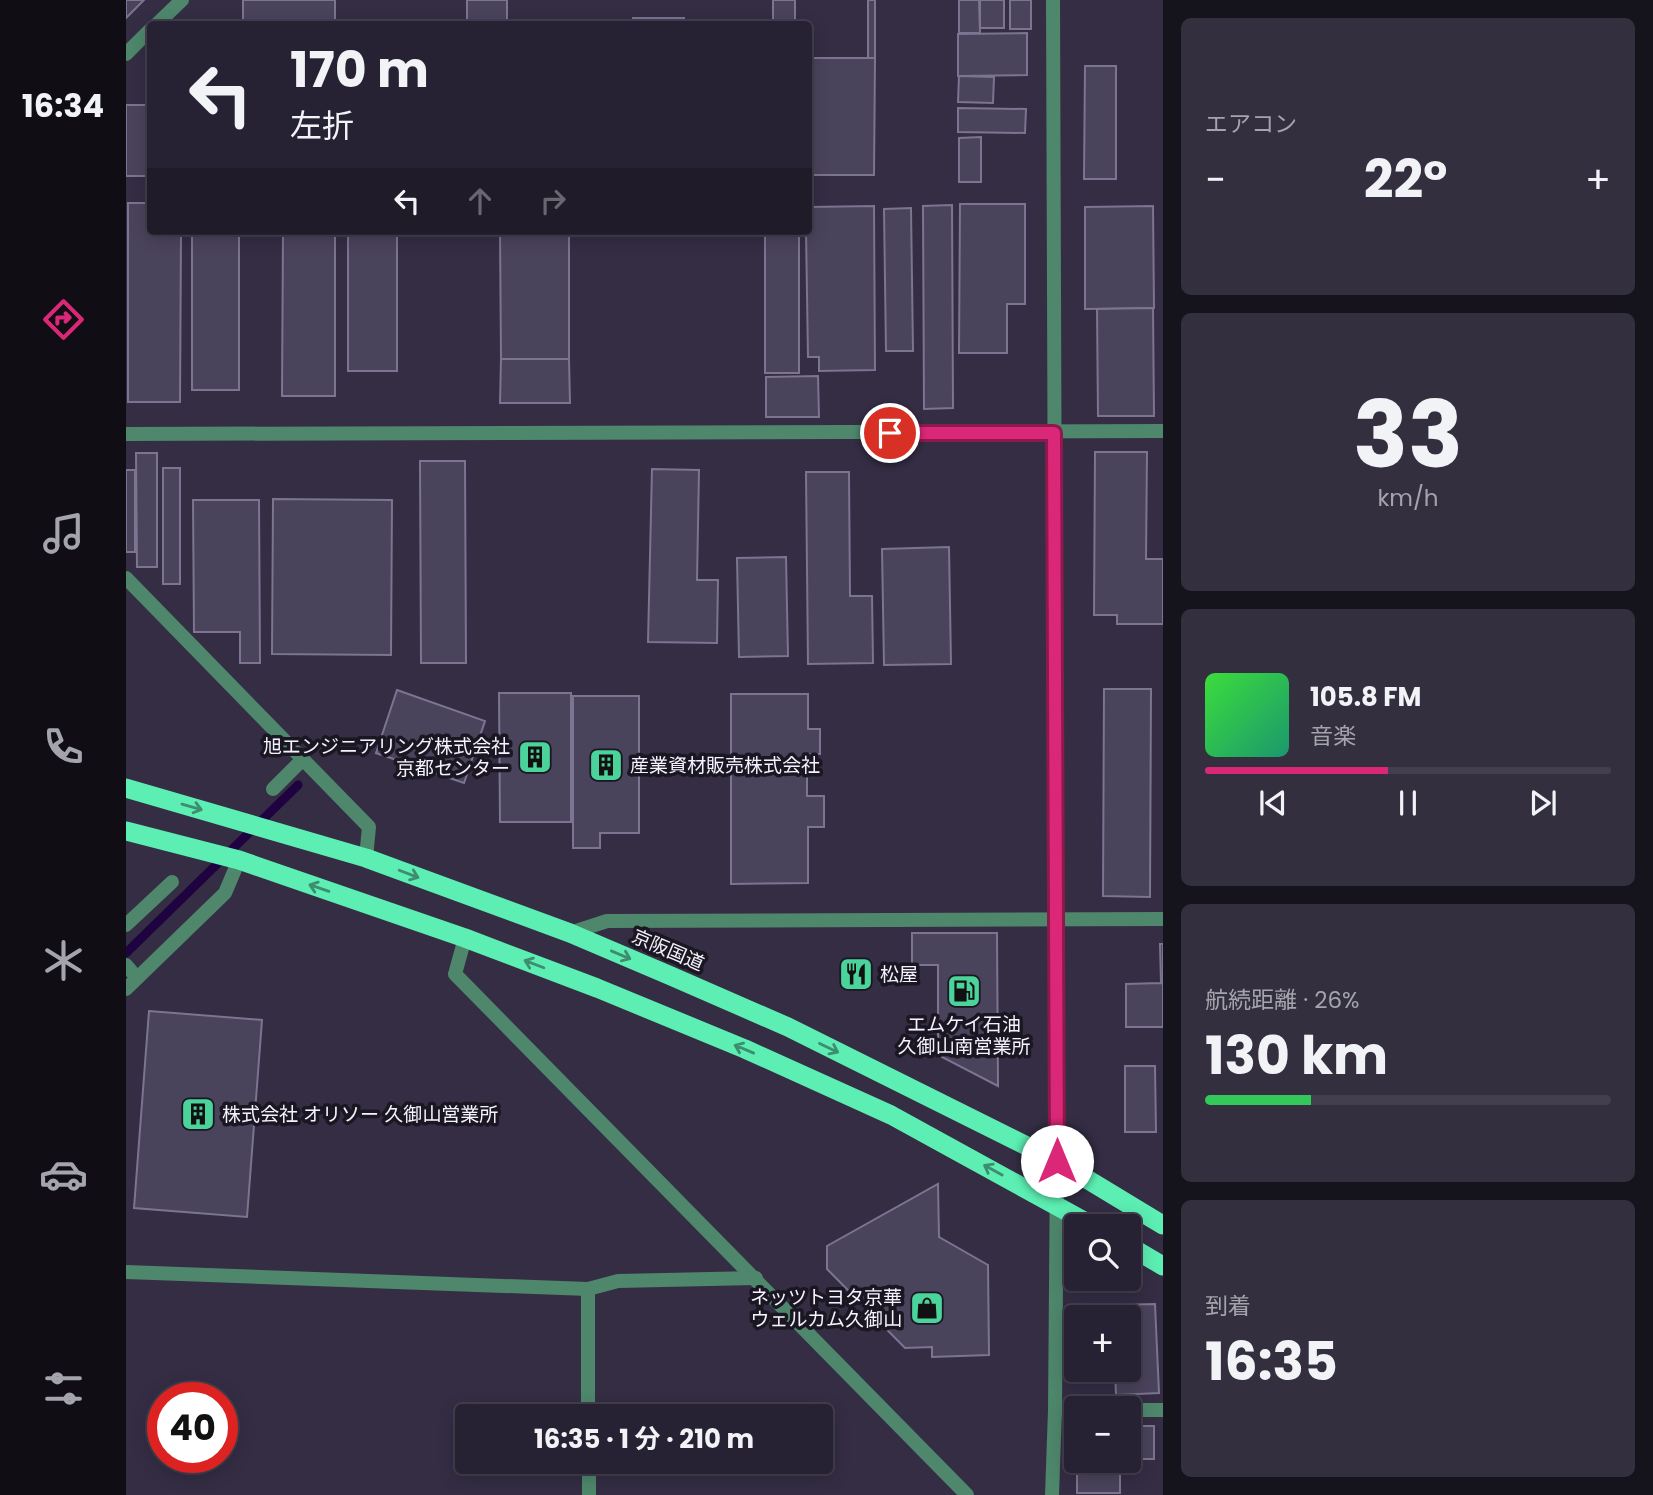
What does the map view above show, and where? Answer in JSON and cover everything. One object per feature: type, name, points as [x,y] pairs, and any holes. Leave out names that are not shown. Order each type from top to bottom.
[{"type":"highway","name":"京阪国道","points":[[126,788],[366,858],[570,933],[788,1027],[1057,1161],[1163,1225]]},
{"type":"highway","points":[[126,831],[239,860],[465,938],[609,993],[745,1049],[867,1104],[1072,1214]]},
{"type":"highway","points":[[1141,1253],[1163,1266]]},
{"type":"street","points":[[160,21],[182,0]]},
{"type":"street","points":[[1052,1495],[1057,1206],[1053,0]]},
{"type":"street","points":[[126,54],[147,33]]},
{"type":"street","points":[[126,434],[1163,431]]},
{"type":"street","points":[[126,579],[369,827],[366,858]]},
{"type":"street","points":[[273,789],[303,759]]},
{"type":"street","points":[[126,989],[132,972],[225,893],[239,860]]},
{"type":"street","points":[[126,925],[172,882]]},
{"type":"street","points":[[570,933],[607,921],[1163,919]]},
{"type":"street","points":[[465,938],[455,974],[967,1495]]},
{"type":"street","points":[[126,1272],[587,1289],[618,1281],[756,1278]]},
{"type":"street","points":[[587,1289],[588,1404]]},
{"type":"street","points":[[1141,1410],[1163,1409]]},
{"type":"street","points":[[1055,1410],[1064,1410]]},
{"type":"street","points":[[589,1474],[589,1495]]},
{"type":"building","points":[[126,0],[144,0],[126,18]]},
{"type":"building","points":[[243,0],[335,0],[335,21],[243,21]]},
{"type":"building","points":[[467,0],[507,0],[507,21],[467,21]]},
{"type":"building","points":[[773,0],[795,0],[795,21],[773,21]]},
{"type":"building","points":[[868,0],[875,0],[875,58],[868,58]]},
{"type":"building","points":[[959,0],[979,0],[980,33],[959,33]]},
{"type":"building","points":[[980,0],[1004,0],[1004,28],[980,28]]},
{"type":"building","points":[[1010,0],[1031,0],[1031,29],[1010,29]]},
{"type":"building","points":[[633,18],[684,18],[684,21],[633,21]]},
{"type":"building","points":[[598,20],[598,21],[519,21]]},
{"type":"building","points":[[1027,33],[1027,75],[958,76],[958,34]]},
{"type":"building","points":[[812,58],[875,58],[874,175],[812,175]]},
{"type":"building","points":[[1085,66],[1116,66],[1116,179],[1084,179]]},
{"type":"building","points":[[959,76],[994,77],[993,103],[958,102]]},
{"type":"building","points":[[126,105],[147,105],[147,176],[126,176]]},
{"type":"building","points":[[958,108],[1026,109],[1025,133],[958,132]]},
{"type":"building","points":[[981,137],[981,182],[959,182],[959,138]]},
{"type":"building","points":[[128,203],[147,203],[147,235],[181,235],[180,402],[128,402]]},
{"type":"building","points":[[960,204],[1025,204],[1025,304],[1007,304],[1007,353],[959,353]]},
{"type":"building","points":[[952,205],[953,408],[924,409],[923,206]]},
{"type":"building","points":[[874,206],[875,370],[819,371],[819,357],[808,357],[806,235],[812,235],[812,207]]},
{"type":"building","points":[[1153,206],[1154,308],[1085,309],[1085,207]]},
{"type":"building","points":[[911,208],[913,351],[886,351],[884,209]]},
{"type":"building","points":[[192,235],[239,235],[239,390],[192,390]]},
{"type":"building","points":[[283,235],[335,235],[335,396],[282,396]]},
{"type":"building","points":[[348,235],[397,235],[397,371],[348,371]]},
{"type":"building","points":[[500,235],[569,235],[569,359],[501,359]]},
{"type":"building","points":[[765,235],[799,235],[799,373],[765,373]]},
{"type":"building","points":[[1153,308],[1154,416],[1098,416],[1097,309]]},
{"type":"building","points":[[501,359],[569,359],[570,403],[500,403]]},
{"type":"building","points":[[818,376],[819,417],[766,417],[766,377]]},
{"type":"building","points":[[1095,452],[1147,452],[1146,559],[1163,559],[1163,624],[1117,624],[1117,615],[1094,615]]},
{"type":"building","points":[[136,453],[157,453],[157,567],[137,567]]},
{"type":"building","points":[[420,461],[465,461],[466,663],[421,663]]},
{"type":"building","points":[[163,468],[180,468],[180,584],[163,584]]},
{"type":"building","points":[[652,469],[699,470],[697,580],[718,580],[717,643],[648,642]]},
{"type":"building","points":[[126,470],[135,470],[135,552],[126,552]]},
{"type":"building","points":[[806,472],[849,472],[850,596],[872,596],[873,663],[808,664]]},
{"type":"building","points":[[273,499],[392,500],[391,655],[272,654]]},
{"type":"building","points":[[193,500],[259,500],[260,663],[240,663],[240,632],[194,632]]},
{"type":"building","points":[[949,547],[951,664],[884,665],[882,549]]},
{"type":"building","points":[[786,557],[788,656],[739,657],[737,558]]},
{"type":"building","points":[[1104,689],[1151,689],[1150,897],[1103,896]]},
{"type":"building","points":[[397,690],[485,721],[464,783],[376,753]]},
{"type":"building","name":"旭エンジニアリング株式会社 京都センター","points":[[499,693],[571,693],[571,822],[500,822]]},
{"type":"building","points":[[731,694],[808,694],[808,729],[820,729],[820,754],[807,754],[807,796],[824,796],[824,827],[808,827],[808,883],[731,884]]},
{"type":"building","name":"産業資材販売株式会社","points":[[573,696],[639,696],[639,833],[600,833],[600,848],[573,848]]},
{"type":"building","points":[[912,933],[997,933],[998,1086],[938,1055],[938,965],[912,965]]},
{"type":"building","points":[[1160,944],[1163,944],[1163,1027],[1126,1027],[1126,984],[1161,983]]},
{"type":"building","name":"株式会社 オリソー 久御山営業所","points":[[149,1011],[262,1020],[247,1217],[134,1208]]},
{"type":"building","points":[[1125,1066],[1155,1066],[1156,1132],[1125,1132]]},
{"type":"building","name":"ネッツトヨタ京華 ウェルカム久御山","points":[[938,1184],[939,1237],[988,1265],[989,1355],[932,1357],[932,1347],[905,1348],[827,1269],[827,1246]]},
{"type":"building","points":[[1155,1304],[1159,1393],[1116,1395],[1115,1382],[1141,1382],[1141,1305],[1112,1305]]},
{"type":"building","points":[[1141,1426],[1154,1426],[1154,1459],[1141,1459]]},
{"type":"building","points":[[1077,1473],[1120,1473],[1120,1493],[1077,1493]]},
{"type":"waterway","points":[[126,953],[298,785]]},
{"type":"place","name":"旭エンジニアリング株式会社 京都センター","points":[[535,757]]},
{"type":"place","name":"産業資材販売株式会社","points":[[606,765]]},
{"type":"place","name":"松屋","points":[[856,974]]},
{"type":"place","name":"エムケイ石油 久御山南営業所","points":[[964,991]]},
{"type":"place","name":"株式会社 オリソー 久御山営業所","points":[[198,1114]]},
{"type":"place","name":"ネッツトヨタ京華 ウェルカム久御山","points":[[927,1308]]},
{"type":"route","points":[[890,433],[1054,433],[1057,1161]]}]
